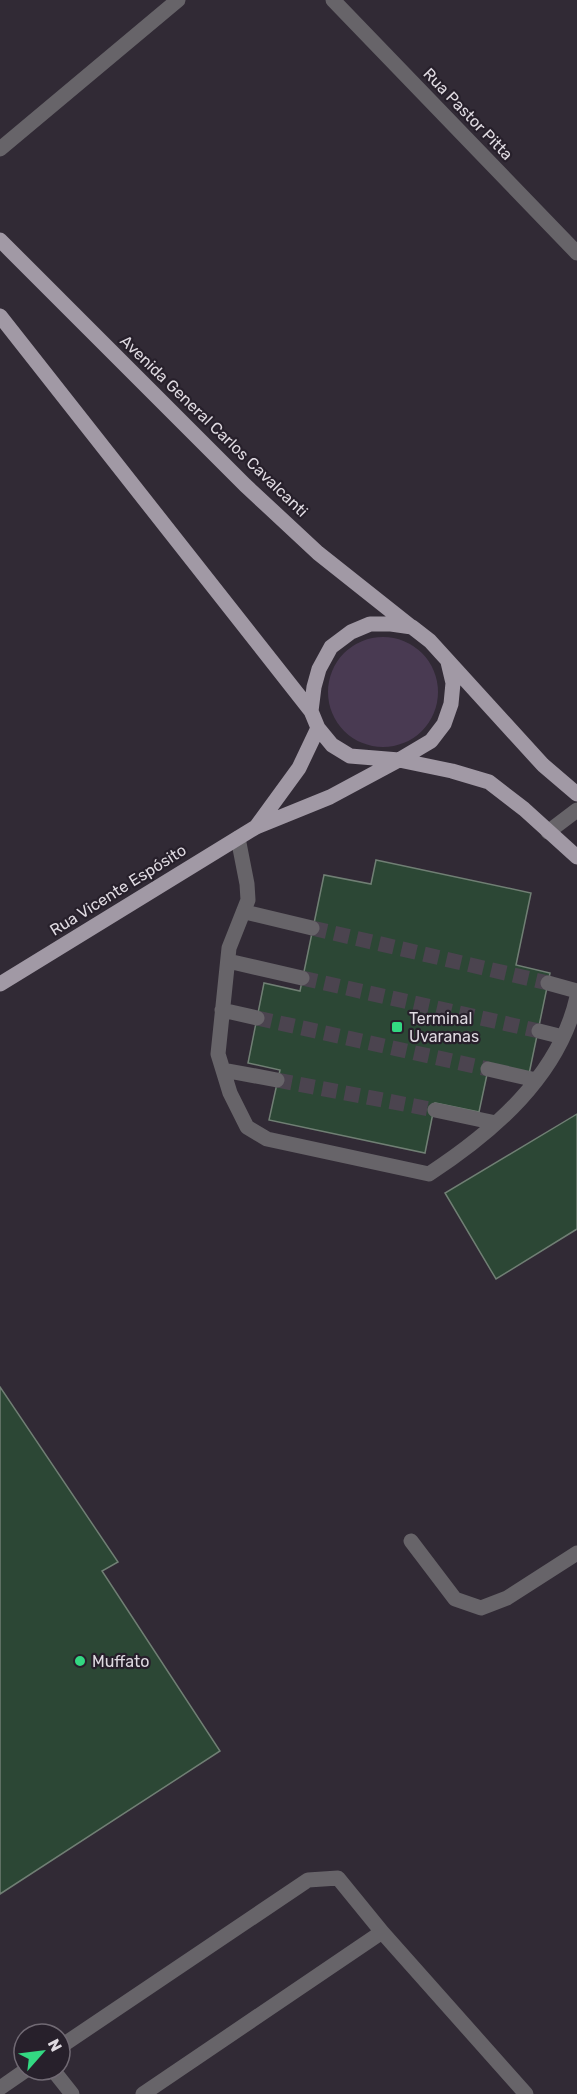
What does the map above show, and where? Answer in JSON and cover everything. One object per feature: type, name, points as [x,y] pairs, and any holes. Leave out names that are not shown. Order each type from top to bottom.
[{"type":"main road","name":"Avenida General Carlos Cavalcanti","points":[[0,240],[245,485],[318,553],[430,641],[543,765],[577,794]]},
{"type":"main road","points":[[0,316],[311,711],[318,728],[332,745],[350,756],[399,760],[452,771],[489,782],[525,808],[577,857]]},
{"type":"main road","points":[[311,711],[319,669],[331,647],[351,632],[370,624],[412,627]]},
{"type":"main road","points":[[399,760],[431,741],[444,724],[451,704],[453,683],[448,662]]},
{"type":"main road","name":"Rua Vicente Espósito","points":[[256,827],[299,768],[318,728]]},
{"type":"main road","name":"Rua Vicente Espósito","points":[[0,984],[256,827],[330,797],[399,760]]},
{"type":"street","points":[[0,149],[178,0]]},
{"type":"street","name":"Rua Pastor Pitta","points":[[333,0],[577,253]]},
{"type":"street","points":[[548,832],[577,810]]},
{"type":"street","points":[[238,838],[248,900],[229,948],[218,1054],[230,1093],[247,1127],[267,1139],[429,1174],[463,1152],[520,1101],[563,1037],[577,997]]},
{"type":"street","points":[[245,912],[312,928]]},
{"type":"street","points":[[228,961],[302,978]]},
{"type":"street","points":[[548,983],[577,991]]},
{"type":"street","points":[[222,1010],[257,1018]]},
{"type":"street","points":[[539,1031],[563,1037]]},
{"type":"street","points":[[488,1069],[536,1080]]},
{"type":"street","points":[[223,1070],[277,1080]]},
{"type":"street","points":[[435,1110],[496,1123]]},
{"type":"street","points":[[411,1541],[455,1599],[481,1608],[507,1598],[577,1553]]},
{"type":"street","points":[[72,2039],[308,1880],[338,1878],[382,1932],[526,2094]]},
{"type":"street","points":[[143,2094],[382,1932]]},
{"type":"shaded area","points":[[383,637],[404,641],[422,653],[434,671],[438,692],[434,713],[422,731],[404,743],[383,747],[362,743],[344,731],[332,713],[328,692],[332,671],[344,653],[362,641]]},
{"type":"building","name":"Terminal Uvaranas","points":[[376,860],[531,893],[516,965],[550,973],[529,1074],[489,1065],[479,1112],[435,1103],[425,1153],[269,1120],[280,1070],[248,1063],[264,983],[300,991],[324,875],[371,884]]},
{"type":"building","points":[[577,1114],[577,1229],[496,1279],[445,1193]]},
{"type":"building","name":"Muffato","points":[[0,1387],[118,1562],[102,1571],[220,1751],[0,1894]]},
{"type":"tunnel","points":[[312,928],[548,983]]},
{"type":"tunnel","points":[[302,978],[539,1031]]},
{"type":"tunnel","points":[[257,1018],[488,1069]]},
{"type":"tunnel","points":[[277,1080],[435,1110]]},
{"type":"place","name":"Terminal Uvaranas","points":[[397,1027]]},
{"type":"place","name":"Muffato","points":[[80,1661]]}]
